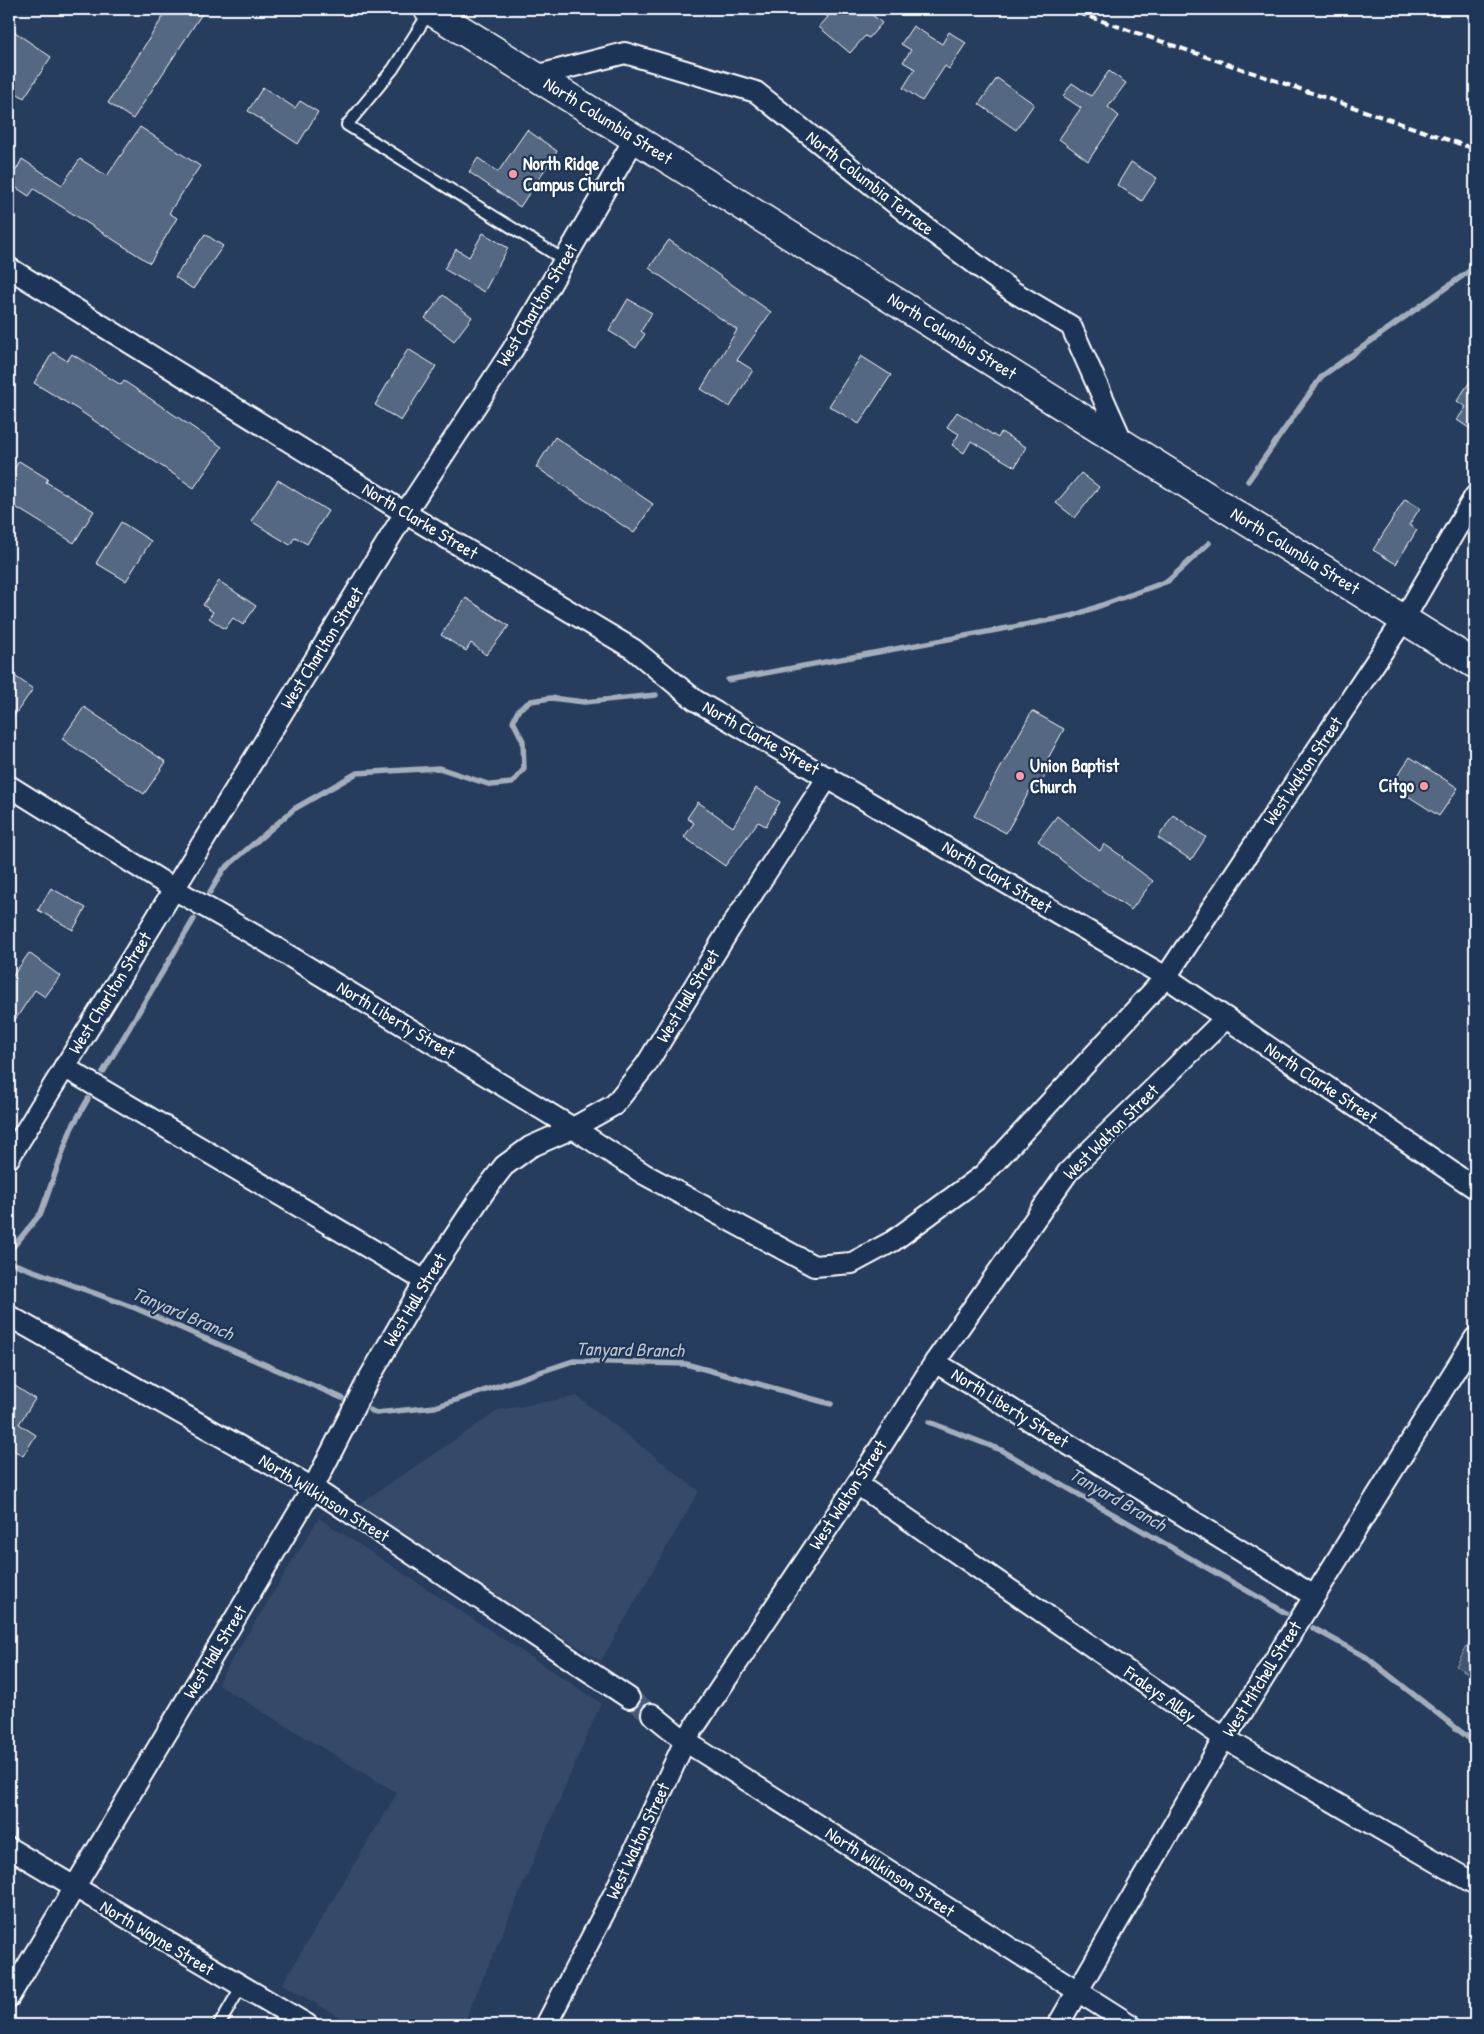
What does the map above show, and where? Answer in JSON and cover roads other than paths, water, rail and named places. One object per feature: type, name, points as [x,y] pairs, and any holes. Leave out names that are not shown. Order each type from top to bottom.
[{"type":"main road","name":"North Columbia Street","points":[[429,9],[1475,664]]},
{"type":"street","name":"North Columbia Terrace","points":[[536,76],[625,53],[756,92],[920,223],[1012,291],[1071,326],[1123,443]]},
{"type":"street","name":"West Charlton Street","points":[[9,1158],[405,513],[513,349],[635,138]]},
{"type":"street","name":"North Clarke Street","points":[[9,268],[405,513],[633,649],[695,700],[828,777]]},
{"type":"street","name":"West Walton Street","points":[[786,1252],[814,1266],[852,1263],[900,1236],[984,1175],[1166,977],[1404,619],[1475,496]]},
{"type":"street","name":"North Clark Street","points":[[828,777],[1166,977]]},
{"type":"street","name":"West Hall Street","points":[[9,1997],[313,1488],[368,1380],[425,1281],[484,1192],[504,1166],[530,1147],[573,1128],[614,1105],[646,1065],[728,930],[828,777]]},
{"type":"street","name":"North Liberty Street","points":[[9,786],[174,890],[258,937],[573,1128],[644,1174],[786,1252]]},
{"type":"street","name":"North Clarke Street","points":[[1166,977],[1475,1188]]},
{"type":"street","name":"West Walton Street","points":[[546,2025],[616,1890],[685,1741],[857,1484],[935,1362],[1068,1172],[1226,1018]]},
{"type":"street","points":[[64,1067],[425,1281]]},
{"type":"street","name":"North Wilkinson Street","points":[[9,1316],[313,1488],[629,1698]]},
{"type":"street","name":"West Mitchell Street","points":[[1058,2025],[1079,1992],[1224,1738],[1475,1338]]},
{"type":"street","name":"North Liberty Street","points":[[935,1362],[1314,1596]]},
{"type":"street","name":"Fraleys Alley","points":[[857,1484],[1224,1738],[1475,1884]]},
{"type":"street","name":"North Wilkinson Street","points":[[652,1714],[685,1741],[1131,2025]]},
{"type":"street","name":"North Wayne Street","points":[[9,1848],[240,1987],[308,2025]]},
{"type":"lane","points":[[429,9],[393,69],[347,126],[564,260]]},
{"type":"lane","points":[[219,2025],[240,1987]]},
{"type":"waterway","points":[[1248,481],[1322,376],[1475,267]]},
{"type":"waterway","points":[[728,680],[1072,616],[1168,581],[1209,543]]},
{"type":"waterway","points":[[210,892],[223,870],[294,809],[357,773],[439,768],[491,785],[512,783],[524,769],[523,741],[513,721],[519,709],[531,701],[551,698],[584,702],[656,695]]},
{"type":"waterway","points":[[103,1072],[194,919]]},
{"type":"waterway","points":[[9,1252],[41,1213],[71,1129],[88,1099]]},
{"type":"waterway","name":"Tanyard Branch","points":[[9,1262],[135,1308],[342,1398]]},
{"type":"waterway","name":"Tanyard Branch","points":[[370,1410],[376,1413],[435,1407],[573,1361],[686,1364],[831,1404]]},
{"type":"waterway","name":"Tanyard Branch","points":[[929,1422],[1001,1450],[1286,1613]]},
{"type":"waterway","name":"Tanyard Branch","points":[[1313,1628],[1366,1657],[1475,1743]]},
{"type":"tunnel","points":[[629,1698],[652,1714]]},
{"type":"railway","points":[[1067,9],[1475,149]]},
{"type":"place","name":"North Ridge Campus Church","points":[[513,174]]},
{"type":"place","name":"Union Baptist Church","points":[[1020,776]]},
{"type":"place","name":"Citgo","points":[[1424,786]]}]
